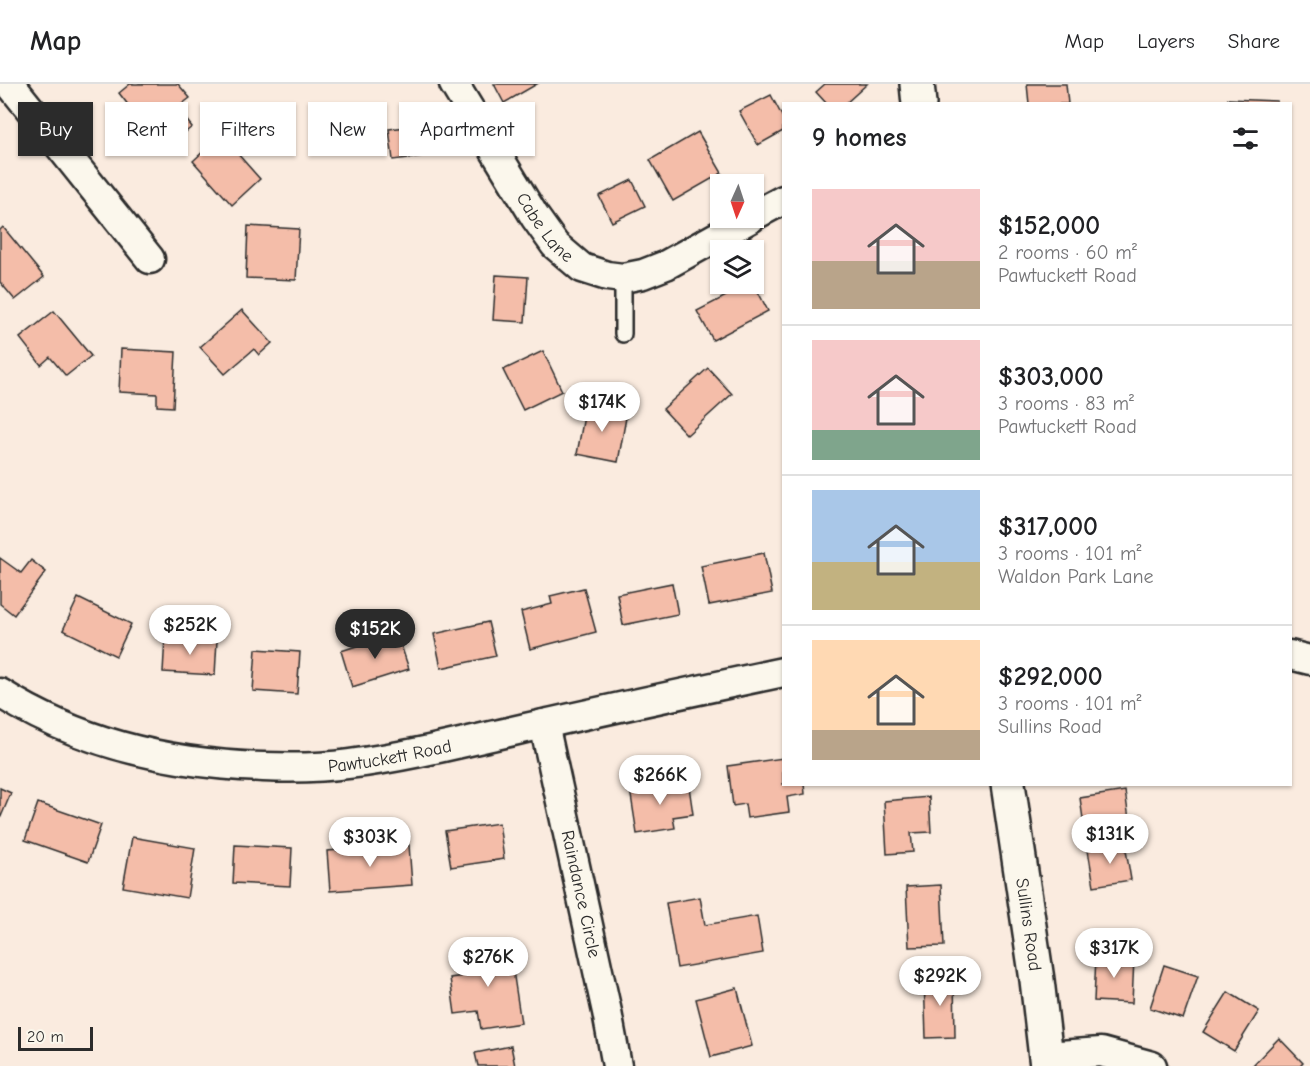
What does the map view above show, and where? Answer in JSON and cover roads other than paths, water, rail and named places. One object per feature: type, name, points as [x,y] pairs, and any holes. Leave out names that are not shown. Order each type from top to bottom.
[{"type":"street","points":[[10,84],[150,259]]},
{"type":"street","name":"Cabe Lane","points":[[454,84],[535,217],[555,245],[582,268],[607,276],[623,278],[643,274],[666,265],[732,228]]},
{"type":"street","points":[[916,84],[919,102]]},
{"type":"street","name":"Cabe Lane","points":[[764,210],[782,201]]},
{"type":"street","points":[[1292,656],[1310,660]]},
{"type":"street","name":"Pawtuckett Road","points":[[0,693],[68,729],[125,748],[183,761],[292,768],[348,764],[428,750],[782,672]]},
{"type":"street","name":"Raindance Circle","points":[[544,723],[608,1012],[617,1066]]},
{"type":"street","name":"Sullins Road","points":[[1008,786],[1037,980],[1046,1061]]},
{"type":"street","points":[[1046,1061],[1101,1052],[1152,1066]]},
{"type":"lane","points":[[623,278],[623,334]]}]
